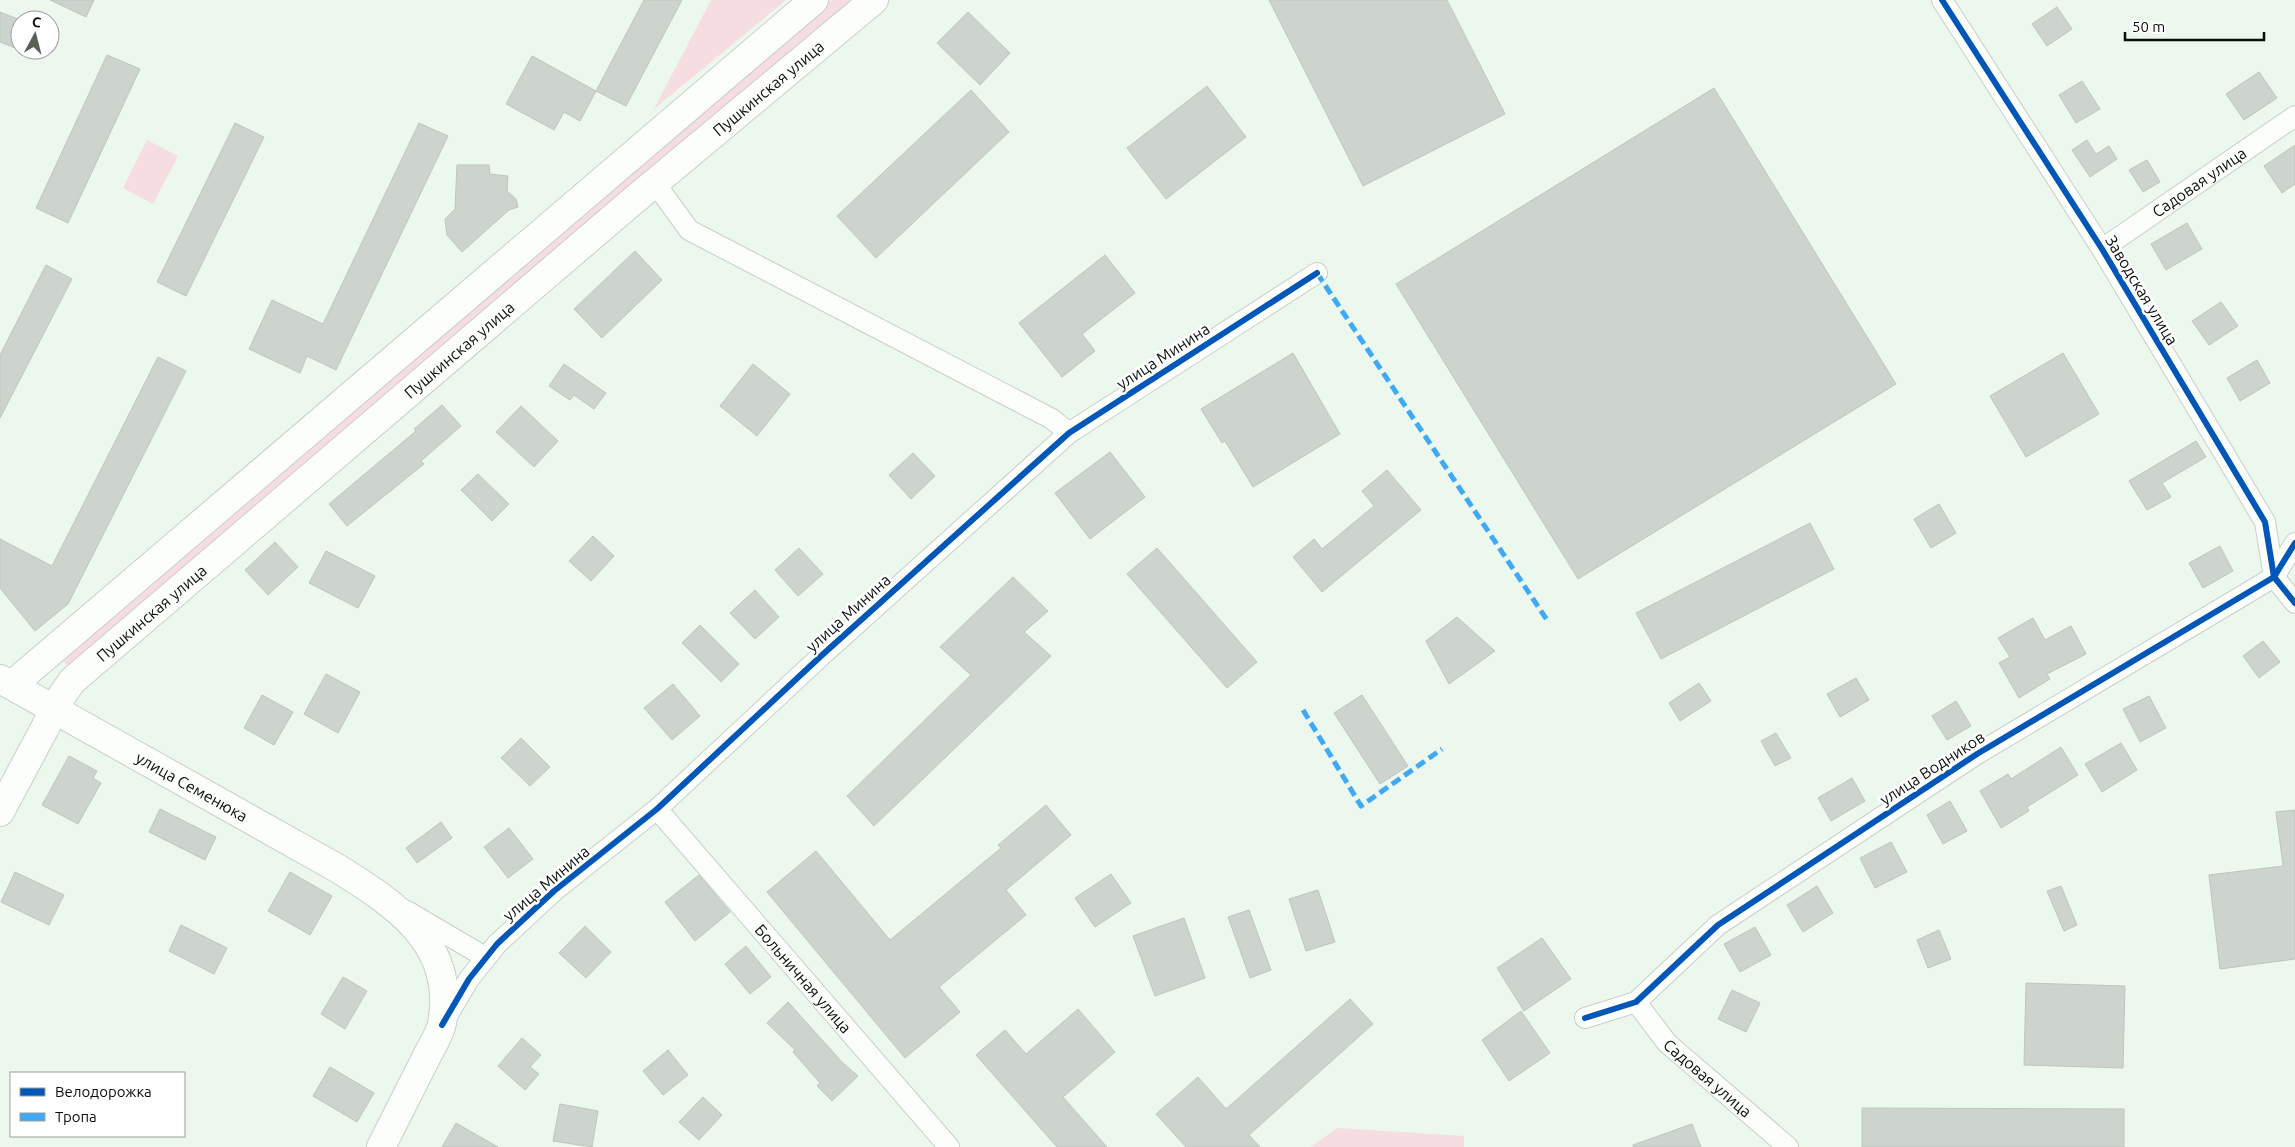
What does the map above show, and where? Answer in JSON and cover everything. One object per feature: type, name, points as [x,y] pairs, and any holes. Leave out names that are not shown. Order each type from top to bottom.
[{"type":"main road","name":"Пушкинская улица","points":[[6,682],[60,645],[814,0]]},
{"type":"main road","name":"Пушкинская улица","points":[[0,812],[54,710],[72,681],[655,183],[874,0]]},
{"type":"main road","name":"Пушкинская улица","points":[[54,710],[48,692],[47,679],[49,666],[60,645]]},
{"type":"main road","name":"улица Семенюка","points":[[6,682],[337,868],[383,897],[408,918],[438,962],[444,979],[442,1025]]},
{"type":"main road","name":"улица Минина","points":[[381,1147],[442,1025]]},
{"type":"street","name":"Заводская улица","points":[[1942,0],[2102,249],[2265,522],[2274,577],[2295,603]]},
{"type":"street","name":"Садовая улица","points":[[2102,249],[2295,116]]},
{"type":"street","points":[[655,183],[689,230],[1052,419],[1069,433]]},
{"type":"street","name":"улица Минина","points":[[442,1025],[485,957],[554,891],[657,809],[821,656],[1069,433],[1317,273]]},
{"type":"street","name":"улица Водников","points":[[1585,1018],[1636,1002],[1718,925],[1977,754],[2274,577],[2295,543]]},
{"type":"street","name":"Больничная улица","points":[[657,809],[949,1147]]},
{"type":"street","name":"улица Семенюка","points":[[383,897],[485,957]]},
{"type":"street","name":"Садовая улица","points":[[1636,1002],[1667,1043],[1788,1147]]},
{"type":"shaded area","points":[[711,0],[786,0],[654,109]]},
{"type":"shaded area","points":[[831,0],[860,0],[71,669],[58,655],[606,193]]},
{"type":"shaded area","points":[[147,140],[178,156],[153,204],[123,188]]},
{"type":"shaded area","points":[[1337,1128],[1464,1136],[1464,1147],[1311,1147]]},
{"type":"building","points":[[50,0],[94,0],[86,17]]},
{"type":"building","points":[[644,0],[682,0],[626,106],[596,91]]},
{"type":"building","points":[[1269,0],[1447,0],[1505,114],[1363,186]]},
{"type":"building","points":[[2057,7],[2072,29],[2047,46],[2032,24]]},
{"type":"building","points":[[0,12],[10,16],[10,46],[0,42]]},
{"type":"building","points":[[968,12],[1010,53],[980,85],[937,43]]},
{"type":"building","points":[[107,55],[140,69],[68,223],[36,208]]},
{"type":"building","points":[[532,56],[596,91],[580,121],[564,112],[554,130],[506,104]]},
{"type":"building","points":[[2259,72],[2277,98],[2244,120],[2226,94]]},
{"type":"building","points":[[2082,81],[2100,109],[2076,123],[2059,95]]},
{"type":"building","points":[[1207,86],[1246,137],[1166,199],[1127,148]]},
{"type":"building","points":[[1714,88],[1896,384],[1578,579],[1396,284]]},
{"type":"building","points":[[971,90],[1009,132],[876,258],[837,216]]},
{"type":"building","points":[[235,123],[264,137],[186,296],[157,282]]},
{"type":"building","points":[[419,123],[448,136],[336,370],[307,356],[300,373],[249,349],[272,300],[323,324]]},
{"type":"building","points":[[2087,140],[2096,154],[2109,146],[2117,159],[2090,177],[2072,150]]},
{"type":"building","points":[[2295,145],[2295,184],[2282,193],[2264,166]]},
{"type":"building","points":[[2147,160],[2160,182],[2143,192],[2129,170]]},
{"type":"building","points":[[457,165],[489,165],[490,174],[508,176],[507,191],[516,199],[518,207],[509,210],[462,252],[447,235],[445,219],[455,209]]},
{"type":"building","points":[[2187,223],[2202,249],[2166,270],[2151,244]]},
{"type":"building","points":[[635,251],[662,280],[602,338],[574,309]]},
{"type":"building","points":[[1105,255],[1135,293],[1082,334],[1095,351],[1062,377],[1019,323]]},
{"type":"building","points":[[46,265],[72,279],[0,418],[0,355]]},
{"type":"building","points":[[2221,302],[2238,326],[2209,345],[2192,321]]},
{"type":"building","points":[[1293,353],[1340,434],[1253,487],[1225,441],[1222,443],[1201,409]]},
{"type":"building","points":[[2063,353],[2099,414],[2026,457],[1990,396]]},
{"type":"building","points":[[158,357],[186,371],[68,604],[35,631],[0,588],[0,539],[52,566]]},
{"type":"building","points":[[2257,360],[2270,383],[2240,401],[2227,378]]},
{"type":"building","points":[[564,364],[606,393],[594,409],[574,395],[570,400],[549,386]]},
{"type":"building","points":[[753,364],[790,394],[757,436],[720,406]]},
{"type":"building","points":[[442,405],[461,426],[421,461],[424,464],[347,526],[329,504],[416,431],[414,429]]},
{"type":"building","points":[[521,406],[558,441],[534,467],[496,432]]},
{"type":"building","points":[[2196,441],[2206,457],[2162,483],[2171,497],[2147,510],[2129,481]]},
{"type":"building","points":[[1110,452],[1145,497],[1090,539],[1055,493]]},
{"type":"building","points":[[913,453],[935,476],[911,499],[889,475]]},
{"type":"building","points":[[1387,470],[1421,510],[1322,592],[1293,557],[1314,539],[1322,549],[1374,506],[1362,491]]},
{"type":"building","points":[[478,474],[509,504],[492,521],[461,490]]},
{"type":"building","points":[[1939,504],[1956,533],[1931,548],[1914,519]]},
{"type":"building","points":[[1810,523],[1834,569],[1661,659],[1636,613]]},
{"type":"building","points":[[593,536],[614,556],[591,581],[569,561]]},
{"type":"building","points":[[275,542],[298,567],[268,595],[245,570]]},
{"type":"building","points":[[2220,546],[2233,571],[2203,588],[2189,563]]},
{"type":"building","points":[[799,548],[823,574],[798,596],[775,570]]},
{"type":"building","points":[[1157,548],[1257,662],[1227,688],[1127,574]]},
{"type":"building","points":[[326,551],[375,576],[358,608],[309,583]]},
{"type":"building","points":[[1013,577],[1048,611],[1024,632],[1051,656],[874,826],[847,796],[971,675],[940,647]]},
{"type":"building","points":[[755,590],[779,617],[755,639],[730,613]]},
{"type":"building","points":[[1457,617],[1495,651],[1449,684],[1426,641]]},
{"type":"building","points":[[2033,618],[2045,640],[2071,626],[2086,654],[2047,674],[2050,679],[2019,698],[1999,663],[2010,657],[1998,638]]},
{"type":"building","points":[[700,625],[739,664],[721,682],[682,643]]},
{"type":"building","points":[[2263,641],[2280,662],[2259,678],[2243,656]]},
{"type":"building","points":[[326,674],[360,692],[338,733],[304,714]]},
{"type":"building","points":[[1856,678],[1869,700],[1840,717],[1827,694]]},
{"type":"building","points":[[1699,683],[1711,701],[1680,721],[1669,703]]},
{"type":"building","points":[[673,684],[700,716],[672,740],[644,708]]},
{"type":"building","points":[[262,695],[293,712],[274,745],[244,728]]},
{"type":"building","points":[[1362,695],[1408,766],[1380,784],[1334,713]]},
{"type":"building","points":[[2149,696],[2166,728],[2140,742],[2123,709]]},
{"type":"building","points":[[1956,701],[1971,726],[1947,740],[1932,716]]},
{"type":"building","points":[[1776,733],[1791,758],[1775,766],[1761,741]]},
{"type":"building","points":[[521,738],[550,767],[530,786],[501,758]]},
{"type":"building","points":[[2121,743],[2137,770],[2102,792],[2085,764]]},
{"type":"building","points":[[2061,747],[2078,775],[2027,807],[2029,811],[2001,828],[1980,791],[2008,774],[2011,779]]},
{"type":"building","points":[[69,756],[97,771],[93,778],[101,783],[78,824],[42,805]]},
{"type":"building","points":[[1852,778],[1865,801],[1831,821],[1818,798]]},
{"type":"building","points":[[1950,801],[1967,831],[1943,844],[1927,815]]},
{"type":"building","points":[[1046,805],[1071,835],[1006,890],[1026,915],[939,987],[960,1012],[905,1058],[767,892],[816,851],[890,940],[1001,848],[998,845]]},
{"type":"building","points":[[160,809],[216,837],[205,860],[149,832]]},
{"type":"building","points":[[2295,810],[2295,959],[2220,969],[2209,875],[2283,866],[2276,812]]},
{"type":"building","points":[[441,822],[452,838],[417,863],[406,848]]},
{"type":"building","points":[[509,828],[533,859],[508,878],[484,847]]},
{"type":"building","points":[[1891,842],[1907,872],[1875,888],[1860,858]]},
{"type":"building","points":[[15,872],[64,895],[49,925],[1,902]]},
{"type":"building","points":[[290,872],[332,896],[310,935],[268,911]]},
{"type":"building","points":[[1111,874],[1131,903],[1095,927],[1075,898]]},
{"type":"building","points":[[699,875],[730,912],[695,941],[665,902]]},
{"type":"building","points":[[1817,886],[1833,913],[1803,932],[1787,905]]},
{"type":"building","points":[[2061,886],[2077,925],[2064,931],[2047,891]]},
{"type":"building","points":[[1318,890],[1335,942],[1306,951],[1289,899]]},
{"type":"building","points":[[1249,910],[1271,970],[1250,978],[1228,917]]},
{"type":"building","points":[[1184,918],[1205,978],[1155,996],[1133,936]]},
{"type":"building","points":[[181,925],[227,948],[214,974],[169,951]]},
{"type":"building","points":[[585,926],[611,952],[586,978],[559,953]]},
{"type":"building","points":[[1755,927],[1771,955],[1740,972],[1724,944]]},
{"type":"building","points":[[1939,930],[1951,959],[1928,968],[1917,940]]},
{"type":"building","points":[[1542,938],[1571,979],[1524,1011],[1497,968]]},
{"type":"building","points":[[746,946],[771,977],[750,994],[725,964]]},
{"type":"building","points":[[343,977],[367,991],[345,1029],[321,1014]]},
{"type":"building","points":[[2026,983],[2125,986],[2123,1068],[2024,1065]]},
{"type":"building","points":[[1732,990],[1760,1003],[1746,1032],[1718,1019]]},
{"type":"building","points":[[1350,999],[1373,1024],[1249,1135],[1260,1147],[1186,1147],[1156,1114],[1198,1077],[1226,1109]]},
{"type":"building","points":[[788,1002],[842,1062],[858,1076],[832,1101],[817,1086],[820,1083],[793,1052],[795,1050],[767,1023]]},
{"type":"building","points":[[1078,1009],[1115,1052],[1063,1097],[1107,1147],[1057,1147],[976,1055],[1005,1030],[1026,1054]]},
{"type":"building","points":[[1521,1011],[1550,1053],[1509,1081],[1482,1040]]},
{"type":"building","points":[[522,1038],[541,1055],[530,1067],[539,1074],[525,1090],[498,1066]]},
{"type":"building","points":[[668,1050],[688,1075],[663,1095],[643,1071]]},
{"type":"building","points":[[330,1067],[374,1093],[357,1122],[313,1096]]},
{"type":"building","points":[[703,1097],[722,1115],[699,1140],[679,1122]]},
{"type":"building","points":[[560,1104],[598,1111],[592,1147],[553,1141]]},
{"type":"building","points":[[1862,1108],[2124,1109],[2124,1147],[1862,1147]]},
{"type":"building","points":[[456,1123],[498,1147],[442,1147]]},
{"type":"building","points":[[1692,1124],[1701,1147],[1633,1147],[1633,1145]]},
{"type":"marked path","points":[[1317,273],[1547,620]]},
{"type":"marked path","points":[[1303,710],[1361,806],[1442,749]]},
{"type":"cycle path","points":[[1942,0],[2102,249],[2265,522],[2274,577],[2295,603]]},
{"type":"cycle path","points":[[442,1025],[469,979],[497,944],[554,891],[657,809],[821,656],[1069,433],[1317,273]]},
{"type":"cycle path","points":[[1585,1018],[1636,1002],[1718,925],[1977,754],[2274,577],[2295,543]]}]
